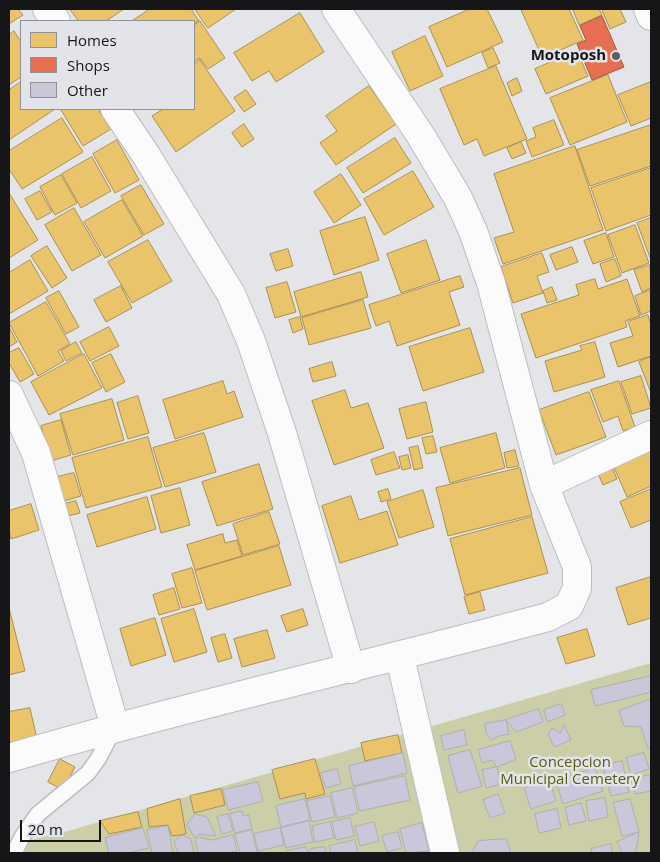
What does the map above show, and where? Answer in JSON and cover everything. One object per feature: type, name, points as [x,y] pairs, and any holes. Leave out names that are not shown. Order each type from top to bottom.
[{"type":"street","points":[[47,9],[55,20]]},
{"type":"street","points":[[9,758],[114,727],[400,657],[548,617],[569,606],[578,588],[577,567],[544,485],[491,283],[473,231],[458,198],[421,136],[336,9]]},
{"type":"street","points":[[648,9],[651,16]]},
{"type":"street","points":[[116,110],[146,155],[231,294],[251,341],[284,442],[351,668]]},
{"type":"street","points":[[9,395],[17,433],[36,453],[114,727]]},
{"type":"street","points":[[544,485],[651,436]]},
{"type":"street","points":[[400,657],[445,853]]},
{"type":"lane","points":[[14,853],[22,837],[38,814],[88,772],[98,759],[114,727]]},
{"type":"green space","name":"Concepcion Municipal Cemetery","points":[[651,663],[651,853],[9,853],[9,845],[68,831]]},
{"type":"building: Homes","points":[[9,9],[18,9],[23,15],[9,24]]},
{"type":"building: Homes","points":[[70,9],[124,9],[108,20],[78,20]]},
{"type":"building: Homes","points":[[150,9],[191,9],[199,21],[195,23],[195,20],[134,20]]},
{"type":"building: Homes","points":[[195,9],[236,9],[208,28]]},
{"type":"building: Homes","points":[[470,9],[487,9],[503,42],[447,67],[429,27]]},
{"type":"building: Homes","points":[[521,9],[569,9],[583,40],[543,58]]},
{"type":"building: Homes","points":[[599,9],[602,15],[579,25],[573,10]]},
{"type":"building: Homes","points":[[620,9],[626,22],[610,29],[602,10]]},
{"type":"building: Homes","points":[[300,13],[324,52],[276,82],[269,71],[252,81],[234,53]]},
{"type":"building: Homes","points":[[200,21],[225,58],[208,69],[200,58],[195,61],[195,25]]},
{"type":"building: Homes","points":[[14,31],[20,40],[20,78],[9,85],[9,35]]},
{"type":"building: Homes","points":[[425,36],[443,76],[410,91],[392,52]]},
{"type":"building: Homes","points":[[493,48],[500,63],[488,68],[482,53]]},
{"type":"building: Homes","points":[[577,51],[588,76],[546,94],[535,69]]},
{"type":"building: Homes","points":[[200,60],[235,111],[176,152],[152,116],[161,110],[195,110],[195,64]]},
{"type":"building: Homes","points":[[496,66],[527,139],[484,156],[477,139],[464,145],[440,89]]},
{"type":"building: Homes","points":[[608,75],[627,122],[570,145],[550,98]]},
{"type":"building: Homes","points":[[517,78],[522,91],[512,96],[507,83]]},
{"type":"building: Homes","points":[[651,82],[651,118],[631,126],[618,95]]},
{"type":"building: Homes","points":[[20,83],[20,110],[54,110],[9,140],[9,90]]},
{"type":"building: Homes","points":[[369,86],[396,124],[336,165],[320,143],[337,131],[326,116]]},
{"type":"building: Homes","points":[[246,90],[256,104],[244,112],[234,98]]},
{"type":"building: Homes","points":[[61,110],[99,110],[111,129],[83,146]]},
{"type":"building: Homes","points":[[62,118],[83,152],[22,189],[9,169],[9,151]]},
{"type":"building: Homes","points":[[554,120],[564,145],[532,157],[526,141],[536,137],[533,128]]},
{"type":"building: Homes","points":[[244,124],[254,139],[242,147],[232,133]]},
{"type":"building: Homes","points":[[651,125],[651,166],[590,186],[577,150]]},
{"type":"building: Homes","points":[[395,138],[411,163],[363,193],[347,168]]},
{"type":"building: Homes","points":[[117,140],[139,180],[115,193],[93,154]]},
{"type":"building: Homes","points":[[521,142],[526,153],[512,159],[507,148]]},
{"type":"building: Homes","points":[[575,146],[603,230],[503,264],[494,238],[514,232],[494,174]]},
{"type":"building: Homes","points":[[92,157],[111,191],[81,208],[62,174]]},
{"type":"building: Homes","points":[[651,168],[651,215],[606,231],[591,188]]},
{"type":"building: Homes","points":[[413,171],[434,207],[384,235],[364,199]]},
{"type":"building: Homes","points":[[341,174],[361,205],[334,223],[314,192]]},
{"type":"building: Homes","points":[[61,175],[77,203],[55,215],[40,187]]},
{"type":"building: Homes","points":[[141,185],[164,224],[144,235],[121,196]]},
{"type":"building: Homes","points":[[40,191],[52,212],[37,220],[25,199]]},
{"type":"building: Homes","points":[[9,193],[38,240],[9,258]]},
{"type":"building: Homes","points":[[122,200],[143,236],[105,258],[84,222]]},
{"type":"building: Homes","points":[[74,208],[101,255],[72,271],[45,225]]},
{"type":"building: Homes","points":[[365,217],[379,260],[334,275],[320,231]]},
{"type":"building: Homes","points":[[651,218],[651,260],[637,223]]},
{"type":"building: Homes","points":[[635,225],[649,263],[622,273],[608,235]]},
{"type":"building: Homes","points":[[606,233],[614,257],[593,264],[584,241]]},
{"type":"building: Homes","points":[[148,240],[172,281],[132,303],[108,262]]},
{"type":"building: Homes","points":[[426,240],[440,280],[401,293],[387,254]]},
{"type":"building: Homes","points":[[47,246],[67,278],[52,288],[31,256]]},
{"type":"building: Homes","points":[[572,247],[578,262],[556,270],[550,255]]},
{"type":"building: Homes","points":[[288,249],[293,266],[276,271],[270,254]]},
{"type":"building: Homes","points":[[542,253],[549,272],[537,276],[543,293],[513,303],[501,267]]},
{"type":"building: Homes","points":[[615,259],[621,276],[606,282],[600,264]]},
{"type":"building: Homes","points":[[30,260],[48,291],[9,314],[9,273]]},
{"type":"building: Homes","points":[[650,265],[651,288],[642,292],[634,270]]},
{"type":"building: Homes","points":[[361,272],[368,297],[301,317],[294,292]]},
{"type":"building: Homes","points":[[460,276],[464,287],[449,292],[460,325],[397,346],[389,321],[376,326],[369,305]]},
{"type":"building: Homes","points":[[595,279],[598,289],[627,279],[640,316],[625,321],[627,327],[536,358],[521,314],[579,295],[576,285]]},
{"type":"building: Homes","points":[[287,282],[296,312],[275,318],[266,288]]},
{"type":"building: Homes","points":[[121,286],[132,308],[106,322],[94,300]]},
{"type":"building: Homes","points":[[552,287],[557,300],[547,303],[543,291]]},
{"type":"building: Homes","points":[[651,290],[651,311],[641,315],[635,296]]},
{"type":"building: Homes","points":[[59,291],[79,327],[66,334],[46,298]]},
{"type":"building: Homes","points":[[363,300],[371,328],[309,345],[302,318]]},
{"type":"building: Homes","points":[[46,302],[70,344],[58,351],[64,361],[38,376],[9,323]]},
{"type":"building: Homes","points":[[648,315],[651,325],[651,356],[618,367],[610,343],[633,336],[628,322]]},
{"type":"building: Homes","points":[[300,317],[303,329],[293,333],[289,320]]},
{"type":"building: Homes","points":[[9,327],[17,342],[9,347]]},
{"type":"building: Homes","points":[[109,327],[119,346],[90,361],[80,342]]},
{"type":"building: Homes","points":[[470,328],[484,372],[423,391],[409,347]]},
{"type":"building: Homes","points":[[76,342],[82,353],[66,361],[61,351]]},
{"type":"building: Homes","points":[[595,342],[605,377],[554,392],[545,361],[582,350],[580,346]]},
{"type":"building: Homes","points":[[19,348],[34,374],[20,382],[9,363],[9,353]]},
{"type":"building: Homes","points":[[84,354],[102,388],[49,415],[31,382]]},
{"type":"building: Homes","points":[[111,354],[125,382],[106,392],[92,363]]},
{"type":"building: Homes","points":[[651,357],[651,393],[639,362]]},
{"type":"building: Homes","points":[[332,362],[336,376],[313,382],[309,369]]},
{"type":"building: Homes","points":[[641,376],[651,408],[632,414],[621,382]]},
{"type":"building: Homes","points":[[223,381],[227,394],[234,391],[243,417],[175,439],[163,400]]},
{"type":"building: Homes","points":[[619,381],[635,427],[623,431],[618,416],[603,422],[591,390]]},
{"type":"building: Homes","points":[[345,390],[351,408],[368,403],[384,448],[334,465],[312,401]]},
{"type":"building: Homes","points":[[589,392],[606,437],[556,455],[539,410]]},
{"type":"building: Homes","points":[[138,396],[149,433],[128,439],[117,403]]},
{"type":"building: Homes","points":[[112,399],[124,440],[73,455],[60,414]]},
{"type":"building: Homes","points":[[426,402],[433,432],[407,439],[399,409]]},
{"type":"building: Homes","points":[[61,420],[71,455],[51,461],[41,426]]},
{"type":"building: Homes","points":[[204,433],[216,472],[165,487],[153,448]]},
{"type":"building: Homes","points":[[496,433],[505,468],[450,483],[440,448]]},
{"type":"building: Homes","points":[[433,436],[437,452],[426,454],[422,438]]},
{"type":"building: Homes","points":[[148,437],[162,487],[86,508],[72,458]]},
{"type":"building: Homes","points":[[418,446],[423,468],[414,470],[409,448]]},
{"type":"building: Homes","points":[[651,449],[651,486],[627,497],[613,465]]},
{"type":"building: Homes","points":[[515,450],[519,466],[507,468],[504,453]]},
{"type":"building: Homes","points":[[394,452],[400,468],[376,475],[371,460]]},
{"type":"building: Homes","points":[[408,455],[411,468],[402,470],[399,457]]},
{"type":"building: Homes","points":[[259,464],[273,509],[217,526],[202,482]]},
{"type":"building: Homes","points":[[611,465],[617,479],[603,485],[597,471]]},
{"type":"building: Homes","points":[[520,468],[532,515],[448,536],[436,488]]},
{"type":"building: Homes","points":[[74,473],[81,496],[64,501],[57,477]]},
{"type":"building: Homes","points":[[180,488],[190,525],[161,533],[151,496]]},
{"type":"building: Homes","points":[[388,489],[391,499],[381,502],[378,492]]},
{"type":"building: Homes","points":[[651,489],[651,520],[631,528],[620,502]]},
{"type":"building: Homes","points":[[423,490],[434,527],[399,538],[387,502]]},
{"type":"building: Homes","points":[[351,496],[359,520],[387,511],[398,545],[340,563],[322,506]]},
{"type":"building: Homes","points":[[147,497],[156,529],[97,547],[87,515]]},
{"type":"building: Homes","points":[[76,501],[80,513],[68,516],[64,504]]},
{"type":"building: Homes","points":[[31,504],[39,530],[11,539],[9,511]]},
{"type":"building: Homes","points":[[269,512],[280,544],[243,555],[233,524]]},
{"type":"building: Homes","points":[[532,517],[548,573],[465,595],[450,539]]},
{"type":"building: Homes","points":[[223,534],[225,543],[237,540],[242,556],[195,570],[187,545]]},
{"type":"building: Homes","points":[[279,546],[291,585],[207,610],[195,571]]},
{"type":"building: Homes","points":[[192,568],[202,603],[182,608],[172,574]]},
{"type":"building: Homes","points":[[651,577],[651,618],[628,625],[616,588]]},
{"type":"building: Homes","points":[[174,588],[180,609],[159,615],[153,595]]},
{"type":"building: Homes","points":[[480,592],[485,610],[469,614],[464,597]]},
{"type":"building: Homes","points":[[9,608],[25,671],[9,675]]},
{"type":"building: Homes","points":[[194,609],[207,652],[174,662],[161,619]]},
{"type":"building: Homes","points":[[303,609],[308,625],[287,632],[281,616]]},
{"type":"building: Homes","points":[[155,618],[166,655],[131,666],[120,629]]},
{"type":"building: Homes","points":[[587,629],[595,656],[566,664],[557,638]]},
{"type":"building: Homes","points":[[267,630],[275,658],[242,667],[234,639]]},
{"type":"building: Homes","points":[[225,634],[232,658],[218,662],[211,638]]},
{"type":"building: Homes","points":[[30,708],[37,739],[9,745],[9,712]]},
{"type":"building: Homes","points":[[398,735],[402,753],[365,761],[361,743]]},
{"type":"building: Homes","points":[[60,759],[75,767],[63,790],[48,782]]},
{"type":"building: Homes","points":[[315,759],[325,794],[306,799],[305,793],[280,799],[272,770]]},
{"type":"building: Homes","points":[[221,789],[225,805],[194,813],[190,796]]},
{"type":"building: Homes","points":[[180,799],[186,834],[172,836],[168,825],[149,827],[147,809]]},
{"type":"building: Homes","points":[[138,812],[142,827],[109,834],[100,821]]},
{"type":"building: Shops","points":[[602,16],[624,67],[592,80],[577,44],[586,40],[580,26]]},
{"type":"building: Other","points":[[651,676],[651,692],[595,706],[591,690]]},
{"type":"building: Other","points":[[651,699],[651,748],[648,749],[641,727],[624,726],[619,711]]},
{"type":"building: Other","points":[[561,704],[565,715],[547,722],[544,710]]},
{"type":"building: Other","points":[[539,709],[543,722],[516,732],[506,720]]},
{"type":"building: Other","points":[[506,720],[509,734],[491,740],[486,732],[485,724]]},
{"type":"building: Other","points":[[564,725],[571,740],[554,747],[548,734],[552,728],[560,733]]},
{"type":"building: Other","points":[[464,730],[467,745],[444,750],[441,736]]},
{"type":"building: Other","points":[[510,741],[516,759],[497,767],[492,760],[482,763],[478,750]]},
{"type":"building: Other","points":[[470,750],[482,786],[458,793],[448,756]]},
{"type":"building: Other","points":[[403,753],[407,773],[353,786],[349,766]]},
{"type":"building: Other","points":[[644,753],[649,769],[631,775],[626,758]]},
{"type":"building: Other","points":[[622,761],[629,792],[611,796],[603,766]]},
{"type":"building: Other","points":[[497,767],[501,784],[486,788],[482,770]]},
{"type":"building: Other","points":[[595,768],[603,791],[563,804],[556,781]]},
{"type":"building: Other","points":[[337,769],[341,784],[326,788],[321,773]]},
{"type":"building: Other","points":[[650,775],[651,791],[635,794],[631,779]]},
{"type":"building: Other","points":[[405,776],[410,800],[360,811],[354,787]]},
{"type":"building: Other","points":[[549,780],[556,801],[531,809],[524,788]]},
{"type":"building: Other","points":[[258,782],[263,801],[228,810],[223,790]]},
{"type":"building: Other","points":[[352,788],[358,813],[337,818],[331,793]]},
{"type":"building: Other","points":[[498,794],[505,813],[490,818],[483,800]]},
{"type":"building: Other","points":[[330,796],[335,817],[312,822],[307,801]]},
{"type":"building: Other","points":[[605,798],[608,817],[589,821],[586,801]]},
{"type":"building: Other","points":[[305,799],[310,820],[281,827],[276,806]]},
{"type":"building: Other","points":[[630,799],[639,832],[622,836],[613,803]]},
{"type":"building: Other","points":[[581,803],[586,821],[569,825],[565,808]]},
{"type":"building: Other","points":[[557,809],[561,828],[539,833],[535,814]]},
{"type":"building: Other","points":[[242,811],[243,816],[249,815],[252,829],[235,833],[230,814]]},
{"type":"building: Other","points":[[195,814],[207,817],[216,836],[199,834],[195,838],[187,825]]},
{"type":"building: Other","points":[[228,814],[233,831],[222,834],[217,817]]},
{"type":"building: Other","points":[[350,818],[354,836],[336,840],[332,822]]},
{"type":"building: Other","points":[[309,821],[313,842],[286,848],[281,828]]},
{"type":"building: Other","points":[[330,822],[334,838],[315,842],[312,826]]},
{"type":"building: Other","points":[[374,822],[379,841],[360,846],[355,827]]},
{"type":"building: Other","points":[[422,823],[429,851],[406,853],[400,829]]},
{"type":"building: Other","points":[[168,826],[173,853],[152,853],[147,830]]},
{"type":"building: Other","points":[[143,828],[149,848],[128,853],[109,853],[105,838]]},
{"type":"building: Other","points":[[280,828],[284,845],[258,851],[254,834]]},
{"type":"building: Other","points":[[252,830],[257,852],[240,853],[235,834]]},
{"type":"building: Other","points":[[398,832],[402,848],[387,852],[382,836]]},
{"type":"building: Other","points":[[639,832],[636,852],[622,853],[617,842]]},
{"type":"building: Other","points":[[182,835],[191,839],[194,853],[178,853],[174,842]]},
{"type":"building: Other","points":[[233,835],[237,851],[198,853],[195,840],[199,837],[211,840]]},
{"type":"building: Other","points":[[506,839],[511,853],[472,853],[478,841]]},
{"type":"building: Other","points":[[355,840],[358,853],[331,853],[329,846]]},
{"type":"building: Other","points":[[611,844],[613,853],[592,853],[591,849]]},
{"type":"building: Other","points":[[306,847],[308,853],[287,853],[286,851]]},
{"type":"building: Other","points":[[325,847],[326,853],[310,853],[310,849]]},
{"type":"place","name":"Motoposh","points":[[616,56]]}]
